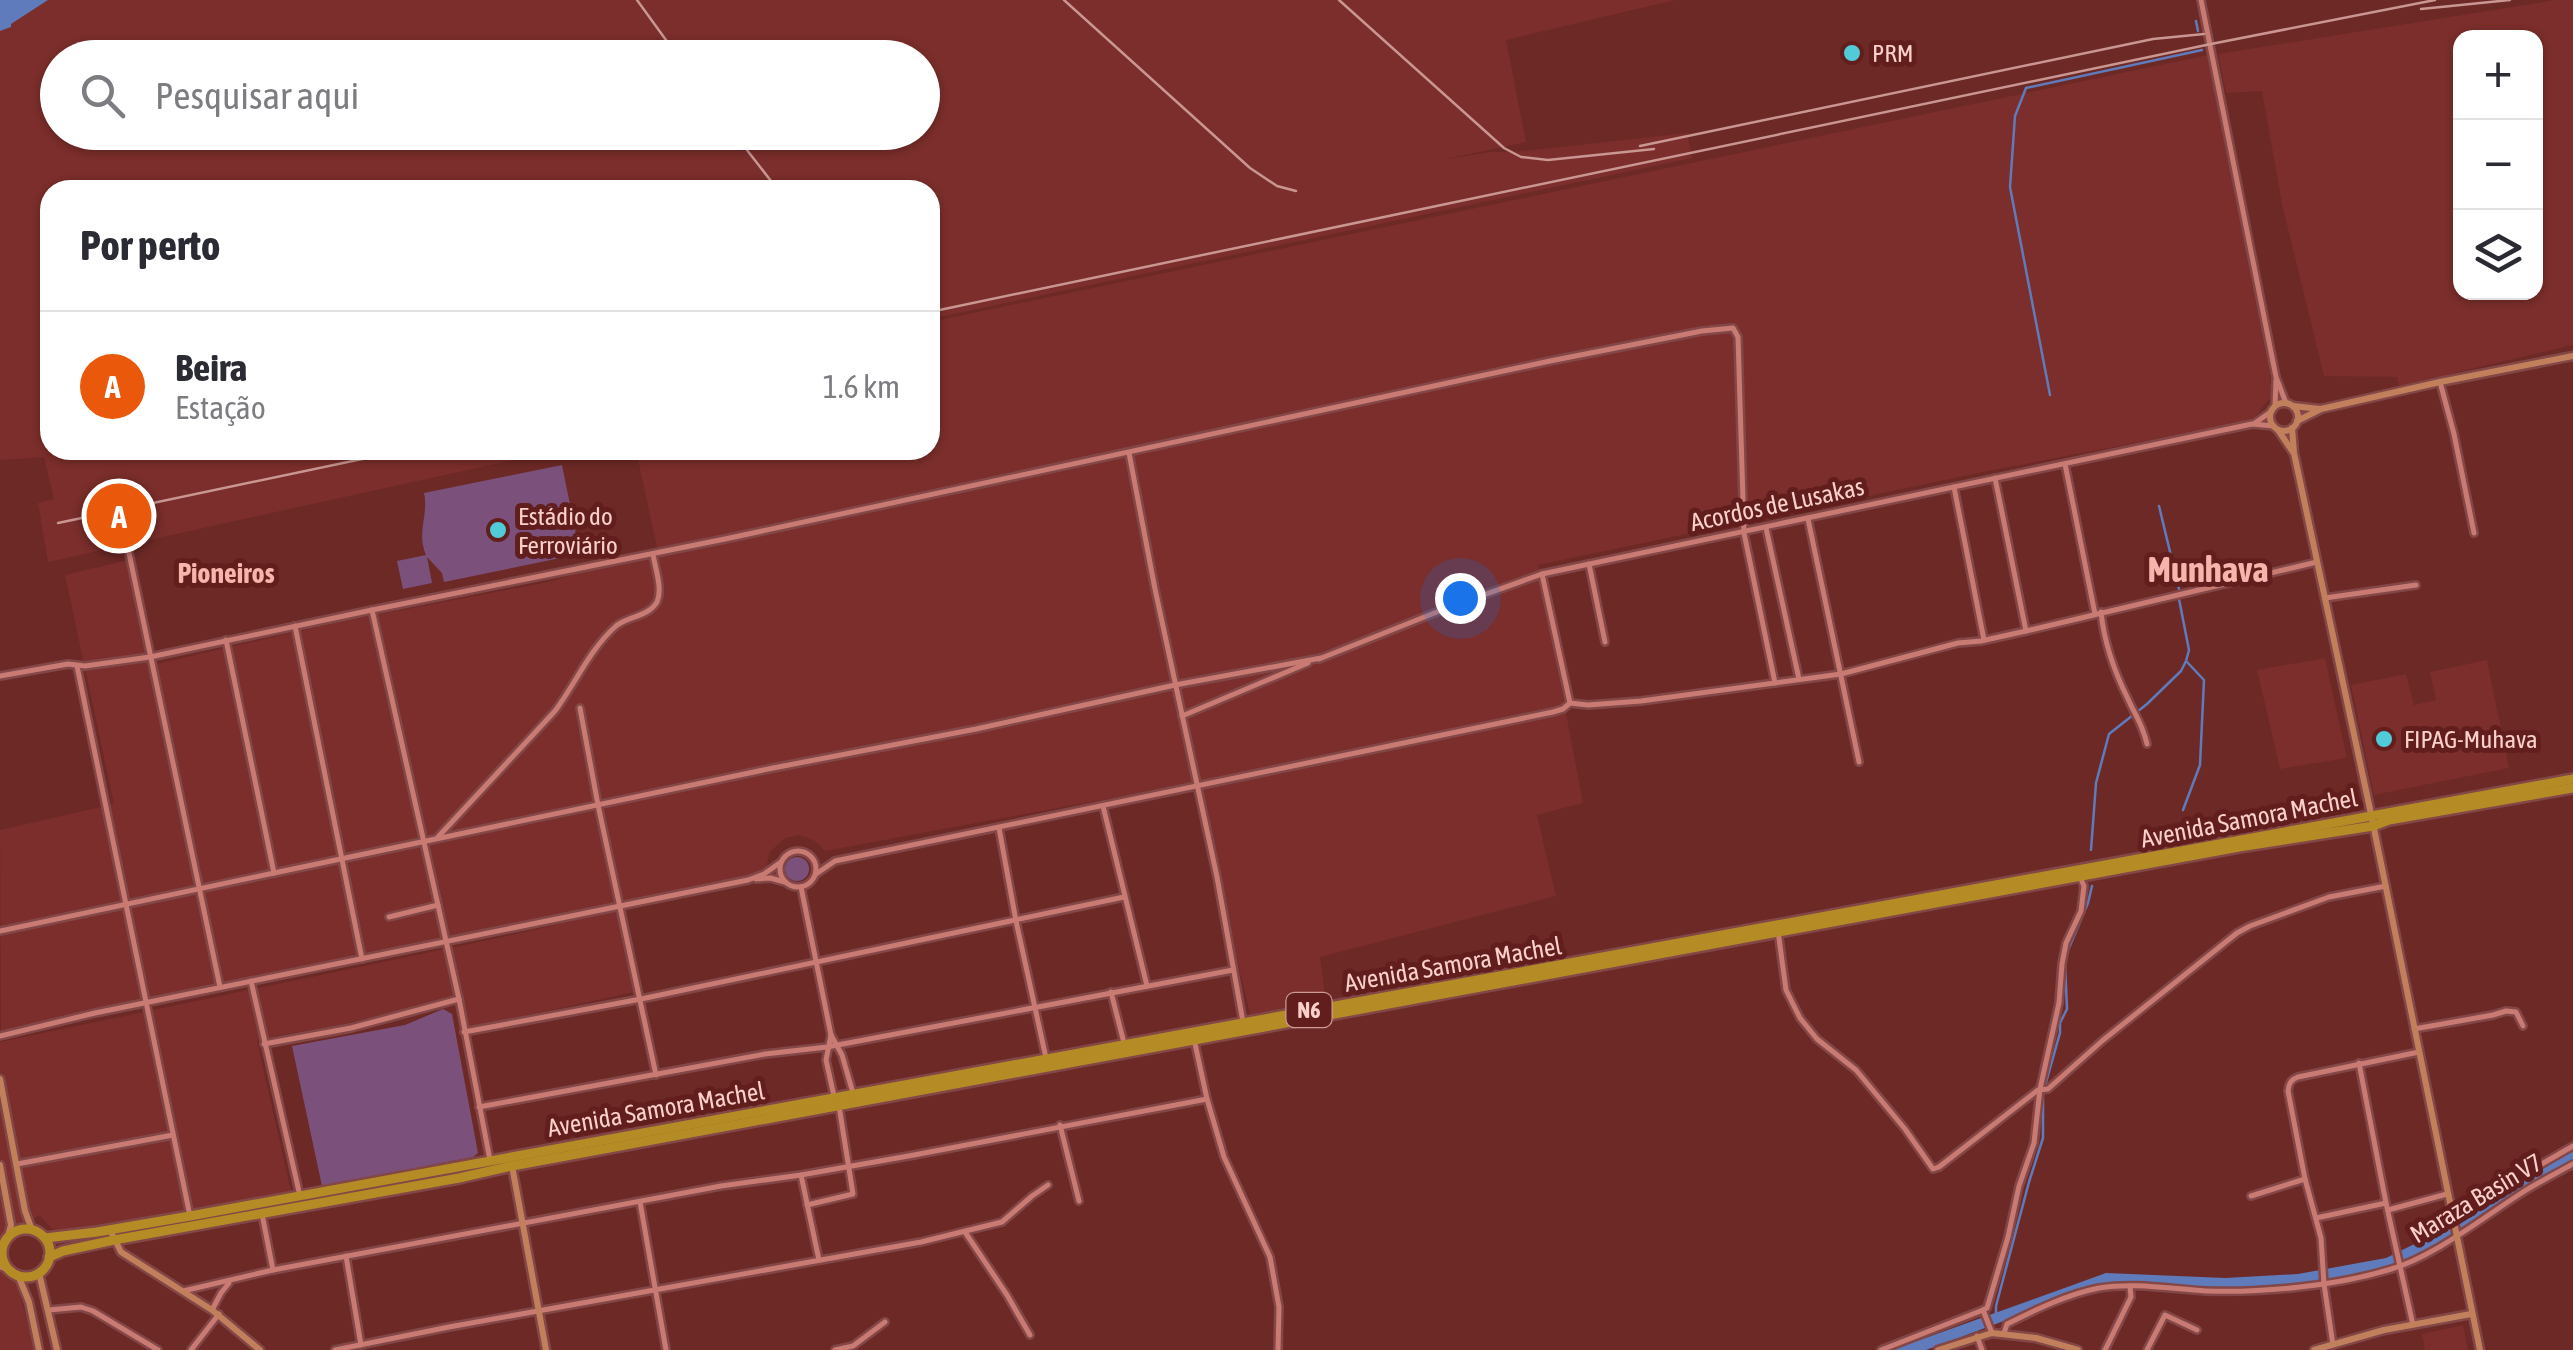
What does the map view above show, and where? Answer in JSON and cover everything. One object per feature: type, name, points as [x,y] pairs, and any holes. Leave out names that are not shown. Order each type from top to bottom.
[{"type":"highway","name":"Avenida Samora Machel","points":[[163,1226],[190,1216],[262,1214],[308,1198],[457,1166],[558,1153],[806,1108],[2146,858],[2372,820],[2573,779]]},
{"type":"highway","name":"Avenida Samora Machel","points":[[837,1101],[853,1094],[1046,1058],[1194,1036],[1243,1022],[2080,877],[2306,836],[2372,820],[2573,788]]},
{"type":"highway","name":"Avenida Samora Machel","points":[[44,1238],[112,1235],[308,1198],[459,1178],[558,1153]]},
{"type":"highway","points":[[457,1166],[459,1178]]},
{"type":"highway","points":[[17,1230],[32,1230],[44,1238],[50,1257],[39,1273],[14,1273],[2,1256],[4,1243],[17,1230]]},
{"type":"highway","name":"Avenida Samora Machel","points":[[50,1257],[112,1235]]},
{"type":"street","points":[[2201,0],[2276,378],[2270,419],[2294,453]]},
{"type":"street","points":[[0,676],[68,664],[150,657],[1550,361],[1733,328],[1738,337],[1744,533],[1775,683]]},
{"type":"street","points":[[2252,424],[2283,431],[2321,409],[2573,356]]},
{"type":"street","points":[[2276,378],[2298,413],[2294,453],[2480,1350]]},
{"type":"street","points":[[2440,382],[2474,534]]},
{"type":"street","points":[[2252,424],[2274,408],[2289,404],[2321,409]]},
{"type":"street","name":"Acordos de Lusakas","points":[[1321,658],[1542,574],[2252,424]]},
{"type":"street","points":[[1129,453],[1243,1022]]},
{"type":"street","points":[[2065,464],[2098,613],[2147,744]]},
{"type":"street","points":[[1995,478],[2026,632]]},
{"type":"street","points":[[1954,488],[1984,640]]},
{"type":"street","points":[[1808,519],[1860,762]]},
{"type":"street","points":[[1766,528],[1798,679]]},
{"type":"street","points":[[129,553],[220,987]]},
{"type":"street","points":[[436,839],[554,711],[584,662],[618,624],[655,606],[659,596],[653,553]]},
{"type":"street","points":[[2,1034],[748,880],[770,878],[800,887],[835,861],[1553,712],[1570,703],[1588,706],[1641,701],[1840,674],[1958,643],[2026,632],[2317,562]]},
{"type":"street","points":[[1589,564],[1605,642]]},
{"type":"street","points":[[1542,574],[1570,703]]},
{"type":"street","points":[[2325,598],[2416,585]]},
{"type":"street","points":[[372,610],[459,999],[490,1160]]},
{"type":"street","points":[[295,626],[362,959]]},
{"type":"street","points":[[226,640],[274,873]]},
{"type":"street","points":[[0,931],[976,730],[1175,685],[1321,658]]},
{"type":"street","points":[[1182,716],[1321,658]]},
{"type":"street","points":[[77,666],[190,1216]]},
{"type":"street","points":[[580,708],[656,1074]]},
{"type":"street","points":[[1103,806],[1147,986]]},
{"type":"street","points":[[999,828],[1046,1058]]},
{"type":"street","points":[[748,880],[764,874],[793,851],[835,861]]},
{"type":"street","points":[[812,856],[816,874]]},
{"type":"street","points":[[781,862],[780,873],[786,882]]},
{"type":"street","points":[[1881,1350],[1987,1308],[2034,1143],[2066,943],[2081,911],[2084,886],[2080,877]]},
{"type":"street","points":[[1778,928],[1786,990],[1800,1018],[1818,1039],[1856,1070],[1906,1128],[1933,1169],[2043,1089],[2238,933],[2330,897],[2386,886]]},
{"type":"street","points":[[800,887],[830,1035],[826,1060],[853,1194],[808,1205]]},
{"type":"street","points":[[464,1032],[641,999],[1124,897]]},
{"type":"street","points":[[389,917],[438,905]]},
{"type":"street","points":[[479,1107],[764,1054],[827,1048],[1233,970]]},
{"type":"street","points":[[251,981],[264,1044],[308,1198]]},
{"type":"street","points":[[1112,992],[1124,1044]]},
{"type":"street","points":[[264,1044],[351,1028],[459,999]]},
{"type":"street","points":[[2414,1029],[2506,1010],[2516,1012],[2523,1026]]},
{"type":"street","points":[[830,1035],[838,1045],[853,1094]]},
{"type":"street","points":[[1194,1036],[1207,1099],[1231,1175],[1270,1256],[1279,1307],[1278,1350]]},
{"type":"street","points":[[2333,1345],[2320,1238],[2289,1085],[2298,1077],[2419,1052]]},
{"type":"street","points":[[2359,1063],[2413,1325]]},
{"type":"street","points":[[0,1080],[32,1230]]},
{"type":"street","points":[[183,1292],[346,1256],[1207,1099]]},
{"type":"street","points":[[1060,1125],[1080,1201]]},
{"type":"street","points":[[17,1164],[173,1135]]},
{"type":"street","points":[[0,1145],[12,1141]]},
{"type":"street","points":[[2452,1218],[2463,1215],[2573,1146]]},
{"type":"street","name":"Maraza Basin V7","points":[[2004,1333],[2007,1324],[2099,1288],[2212,1291],[2324,1284],[2400,1266],[2456,1237],[2573,1164]]},
{"type":"street","points":[[512,1166],[546,1350]]},
{"type":"street","points":[[0,1168],[11,1225],[4,1243]]},
{"type":"street","points":[[801,1175],[819,1261]]},
{"type":"street","points":[[2251,1196],[2305,1179]]},
{"type":"street","points":[[335,1350],[921,1242],[1002,1222],[1048,1185]]},
{"type":"street","points":[[2316,1218],[2446,1194]]},
{"type":"street","points":[[640,1202],[666,1350]]},
{"type":"street","points":[[262,1214],[273,1270]]},
{"type":"street","points":[[964,1232],[1008,1294],[1030,1335]]},
{"type":"street","points":[[112,1235],[121,1252],[215,1312],[260,1350]]},
{"type":"street","points":[[346,1256],[361,1345]]},
{"type":"street","points":[[0,1266],[14,1273],[29,1302],[39,1349],[57,1347],[39,1273]]},
{"type":"street","points":[[191,1350],[232,1280]]},
{"type":"street","points":[[205,1286],[217,1301]]},
{"type":"street","points":[[2105,1350],[2130,1297],[2130,1286]]},
{"type":"street","points":[[50,1310],[81,1307],[93,1311],[158,1350]]},
{"type":"street","points":[[1983,1310],[1992,1333]]},
{"type":"street","points":[[2314,1350],[2471,1314]]},
{"type":"street","points":[[2147,1350],[2165,1316],[2197,1330]]},
{"type":"street","points":[[835,1350],[853,1346],[885,1322]]},
{"type":"street","points":[[36,1335],[54,1332]]},
{"type":"street","points":[[1943,1349],[1976,1336],[2004,1333],[2078,1350]]},
{"type":"street","points":[[1976,1336],[1982,1350]]},
{"type":"street","points":[[378,1342],[381,1350]]},
{"type":"shaded area","points":[[48,0],[1675,0],[1506,40],[1526,142],[1446,159],[1687,133],[1692,158],[940,317],[940,180],[40,180],[40,457],[0,460],[0,31],[11,27],[10,24]]},
{"type":"shaded area","points":[[2573,0],[2573,345],[2399,386],[2397,377],[2324,376],[2282,204],[2262,91],[2226,93],[2218,54]]},
{"type":"shaded area","points":[[2208,55],[2272,396],[2254,418],[2240,423],[1538,565],[1583,803],[1537,815],[1556,896],[1320,957],[1326,1001],[1251,1017],[1193,783],[825,851],[815,841],[800,835],[785,838],[769,853],[766,872],[1,1033],[0,830],[114,804],[65,575],[128,560],[148,666],[339,622],[548,582],[657,548],[638,460],[940,460],[940,320]]},
{"type":"shaded area","points":[[45,460],[513,460],[48,562],[38,503],[54,499]]},
{"type":"shaded area","name":"Estádio do Ferroviário","points":[[562,465],[580,554],[444,582],[442,573],[427,557],[432,583],[403,589],[397,561],[426,555],[422,538],[424,493]]},
{"type":"shaded area","points":[[2325,658],[2347,758],[2280,769],[2257,670]]},
{"type":"shaded area","name":"FIPAG-Muhava","points":[[2487,660],[2509,768],[2374,795],[2351,685],[2406,674],[2414,705],[2436,700],[2430,672]]},
{"type":"shaded area","points":[[792,857],[802,857],[809,869],[802,881],[792,881],[785,874],[785,864]]},
{"type":"shaded area","points":[[616,910],[634,992],[469,1028],[461,997],[257,1041],[291,1191],[67,1235],[52,1229],[40,1216],[9,1227],[0,1236],[0,1042]]},
{"type":"shaded area","points":[[443,1009],[452,1014],[478,1153],[322,1186],[292,1046],[405,1025]]},
{"type":"shaded area","points":[[0,1269],[16,1277],[34,1350],[0,1350]]},
{"type":"shaded area","points":[[2463,1325],[2468,1350],[2425,1350],[2422,1334]]},
{"type":"water","points":[[0,0],[48,0],[0,31]]},
{"type":"water","points":[[2573,1150],[2573,1160],[2462,1230],[2388,1267],[2320,1282],[2211,1289],[2134,1283],[2100,1285],[1926,1350],[1892,1350],[2106,1273],[2225,1278],[2298,1274],[2386,1258],[2449,1227]]},
{"type":"waterway","points":[[2196,21],[2198,31]]},
{"type":"waterway","points":[[2050,395],[2010,187],[2015,116],[2026,88],[2202,50]]},
{"type":"waterway","points":[[2159,506],[2179,589]]},
{"type":"waterway","points":[[2091,850],[2096,783],[2109,734],[2147,704],[2181,671],[2186,661],[2189,650],[2179,599]]},
{"type":"waterway","points":[[2183,810],[2200,765],[2204,680],[2187,662]]},
{"type":"waterway","points":[[2066,955],[2092,886]]},
{"type":"waterway","points":[[2045,1086],[2067,1009],[2065,963]]},
{"type":"waterway","points":[[1996,1314],[2043,1138],[2043,1093]]},
{"type":"railway","points":[[637,0],[666,40]]},
{"type":"railway","points":[[1064,0],[1250,168],[1277,186],[1296,191]]},
{"type":"railway","points":[[1339,0],[1504,148],[1521,157],[1548,160],[1654,149]]},
{"type":"railway","points":[[940,310],[2435,0]]},
{"type":"railway","points":[[2421,9],[2510,0]]},
{"type":"railway","points":[[1640,146],[2153,39],[2204,34]]},
{"type":"railway","points":[[747,150],[770,180]]},
{"type":"railway","points":[[58,523],[357,460]]},
{"type":"place","name":"PRM","points":[[1852,53]]},
{"type":"place","name":"Beira","points":[[119,516]]},
{"type":"place","name":"Estádio do Ferroviário","points":[[498,530]]},
{"type":"place","name":"FIPAG-Muhava","points":[[2384,739]]},
{"type":"district","name":"Munhava","points":[[2208,570]]},
{"type":"district","name":"Pioneiros","points":[[226,573]]}]
